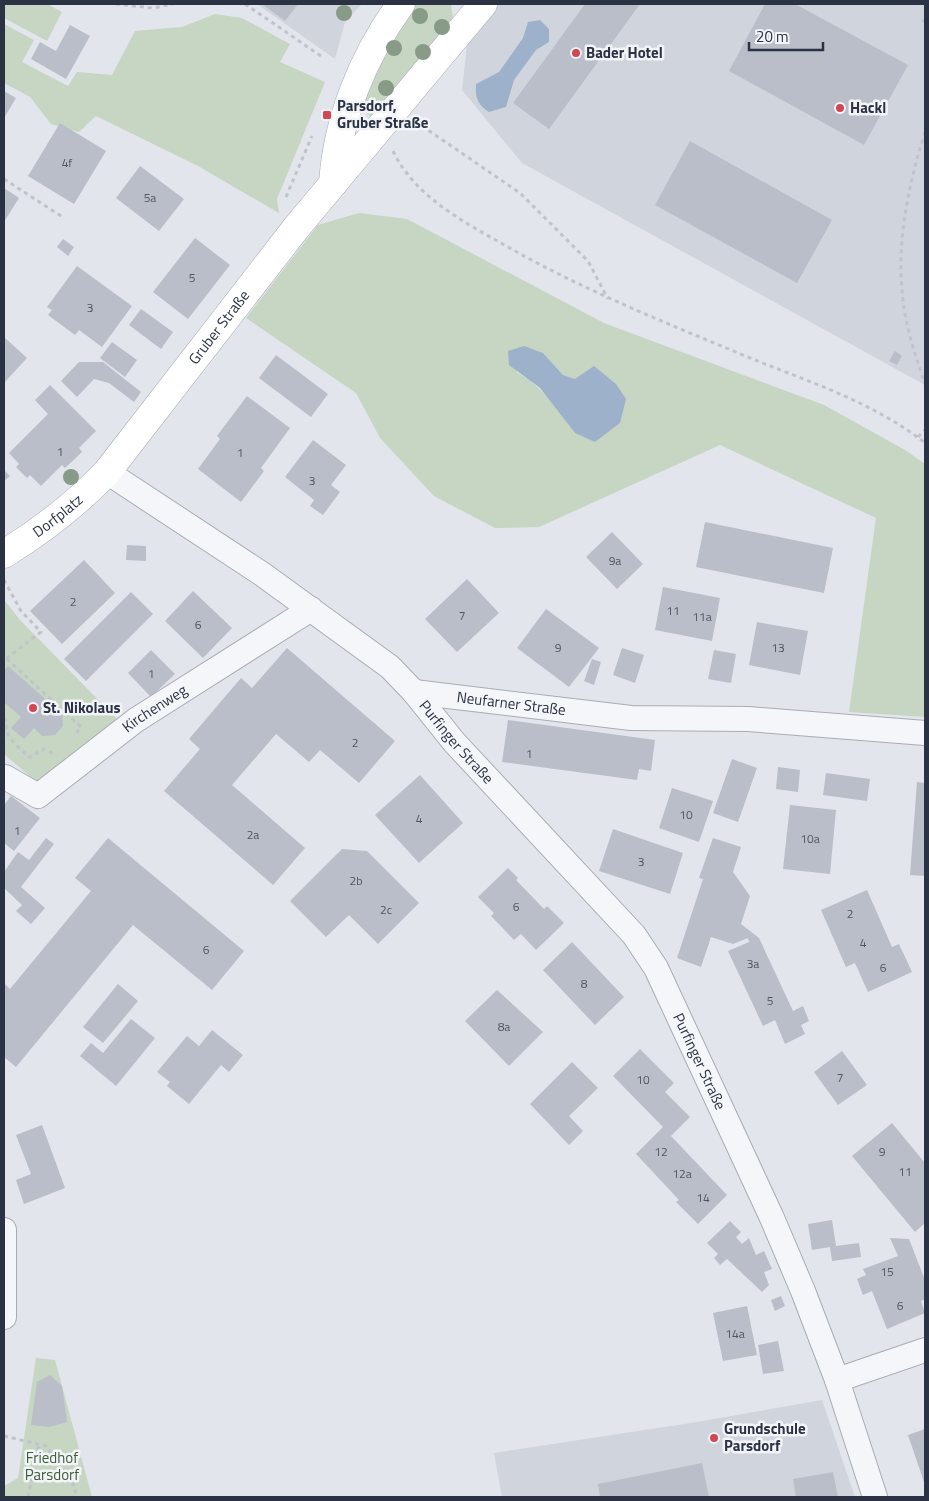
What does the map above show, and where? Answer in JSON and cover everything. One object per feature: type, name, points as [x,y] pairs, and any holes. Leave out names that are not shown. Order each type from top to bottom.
[{"type":"street","points":[[333,184],[335,154],[345,116],[382,29],[401,4]]},
{"type":"street","name":"Gruber Straße","points":[[107,472],[333,184],[483,4]]},
{"type":"street","points":[[107,472],[311,610],[390,667],[414,692]]},
{"type":"street","name":"Dorfplatz","points":[[4,554],[56,520],[79,501],[107,472]]},
{"type":"street","name":"Kirchenweg","points":[[7,778],[38,796],[136,720],[311,610]]},
{"type":"street","name":"Neufarner Straße","points":[[414,692],[631,718],[748,719],[925,733]]},
{"type":"street","name":"Purfinger Straße","points":[[414,692],[454,742],[634,936],[656,968],[772,1218],[837,1380],[875,1497]]},
{"type":"street","points":[[4,1230],[4,1317]]},
{"type":"street","points":[[837,1380],[925,1350]]},
{"type":"path","points":[[116,4],[153,8],[173,4]]},
{"type":"path","points":[[245,4],[321,56]]},
{"type":"path","points":[[422,126],[520,193],[588,260],[609,299]]},
{"type":"path","points":[[925,132],[906,208],[901,252],[903,301],[914,352],[925,384]]},
{"type":"path","points":[[389,142],[400,165],[412,180],[454,214],[539,265],[609,299],[822,387],[878,413],[925,443]]},
{"type":"path","points":[[4,179],[64,218]]},
{"type":"path","points":[[918,437],[925,430]]},
{"type":"path","points":[[4,580],[21,611],[41,632],[5,659],[81,727],[69,741]]},
{"type":"path","points":[[4,718],[7,722],[5,730],[10,739],[28,758]]},
{"type":"path","points":[[7,778],[26,765],[28,758],[44,749],[57,755]]},
{"type":"path","points":[[4,1436],[46,1446],[72,1480],[77,1497]]},
{"type":"path","points":[[28,1497],[39,1444]]},
{"type":"shaded area","points":[[257,4],[362,4],[345,22],[335,59]]},
{"type":"shaded area","points":[[466,4],[925,4],[925,385],[522,163],[462,90],[471,9]]},
{"type":"shaded area","name":"Grundschule Parsdorf","points":[[822,1400],[855,1497],[502,1497],[494,1453],[691,1423]]},
{"type":"green space","points":[[4,4],[47,4],[62,12],[47,41],[4,18]]},
{"type":"green space","points":[[409,4],[451,4],[454,26],[379,121],[361,110],[381,54]]},
{"type":"green space","points":[[215,14],[242,18],[290,44],[280,62],[325,82],[277,199],[279,213],[198,166],[96,116],[79,132],[51,124],[30,97],[4,83],[4,24],[34,40],[22,62],[68,86],[77,72],[112,75],[135,31],[182,27]]},
{"type":"green space","points":[[359,213],[407,219],[604,323],[824,405],[905,450],[925,464],[925,717],[849,712],[876,518],[720,445],[539,527],[495,528],[434,496],[380,438],[356,393],[246,318],[318,225]],"holes":[[[543,353],[563,375],[575,379],[575,433],[542,391],[516,372]]]},
{"type":"green space","points":[[6,602],[19,619],[117,719],[40,785],[4,754],[4,603]]},
{"type":"green space","name":"Friedhof Parsdorf","points":[[36,1358],[55,1360],[92,1497],[4,1497],[4,1486],[18,1478]]},
{"type":"water","points":[[540,20],[549,29],[549,42],[536,50],[514,80],[506,107],[489,112],[478,101],[476,84],[499,72],[523,38],[528,22]]},
{"type":"water","points":[[524,346],[543,353],[563,375],[575,379],[594,366],[616,384],[626,399],[620,423],[595,442],[575,433],[540,388],[509,365],[508,351]]},
{"type":"building","points":[[262,4],[298,4],[285,21]]},
{"type":"building","name":"Bader Hotel","points":[[585,4],[640,4],[549,129],[513,103]]},
{"type":"building","name":"Hackl","points":[[765,4],[795,4],[908,65],[864,145],[729,71]]},
{"type":"building","points":[[70,25],[90,36],[66,79],[31,59],[40,42],[56,51]]},
{"type":"building","points":[[4,91],[16,98],[4,118]]},
{"type":"building","points":[[60,123],[106,151],[74,204],[28,176]]},
{"type":"building","points":[[690,141],[832,220],[797,283],[655,205]]},
{"type":"building","points":[[140,166],[184,199],[159,231],[116,198]]},
{"type":"building","points":[[4,188],[19,198],[4,222]]},
{"type":"building","points":[[195,238],[230,265],[188,319],[153,292]]},
{"type":"building","points":[[63,239],[74,247],[68,256],[57,247]]},
{"type":"building","points":[[77,266],[132,306],[102,347],[79,330],[75,335],[48,315],[52,310],[47,307]]},
{"type":"building","points":[[141,309],[173,332],[161,349],[129,325]]},
{"type":"building","points":[[4,337],[27,358],[4,383]]},
{"type":"building","points":[[112,342],[137,360],[125,377],[100,358]]},
{"type":"building","points":[[895,351],[902,356],[897,365],[889,361]]},
{"type":"building","points":[[276,355],[328,394],[311,417],[259,378]]},
{"type":"building","points":[[79,362],[103,362],[141,392],[134,402],[109,383],[94,379],[77,397],[61,381]]},
{"type":"building","points":[[50,385],[96,431],[79,448],[82,452],[65,468],[62,465],[41,486],[30,475],[27,478],[16,467],[19,464],[9,453],[48,414],[35,400]]},
{"type":"building","points":[[247,396],[290,428],[261,468],[264,471],[241,502],[198,469],[220,439],[217,436]]},
{"type":"building","points":[[313,440],[346,465],[331,485],[340,492],[323,515],[310,506],[314,500],[285,477]]},
{"type":"building","points":[[4,470],[10,476],[4,481]]},
{"type":"building","points":[[705,522],[833,548],[824,593],[696,567]]},
{"type":"building","points":[[612,532],[643,564],[617,589],[586,557]]},
{"type":"building","points":[[127,545],[146,546],[146,561],[126,560]]},
{"type":"building","points":[[84,560],[115,593],[62,644],[30,611]]},
{"type":"building","points":[[467,579],[499,613],[457,652],[425,619]]},
{"type":"building","points":[[663,587],[720,598],[712,641],[655,630]]},
{"type":"building","points":[[193,591],[232,628],[203,658],[165,621]]},
{"type":"building","points":[[131,592],[153,614],[86,681],[64,659]]},
{"type":"building","points":[[546,609],[599,648],[569,687],[517,648]]},
{"type":"building","points":[[757,622],[808,631],[800,675],[749,665]]},
{"type":"building","points":[[287,648],[395,741],[359,783],[320,750],[309,762],[276,734],[232,785],[305,848],[273,885],[164,791],[200,749],[189,739],[241,678],[252,688]]},
{"type":"building","points":[[622,648],[644,655],[635,683],[613,675]]},
{"type":"building","points":[[151,650],[175,674],[151,697],[128,673]]},
{"type":"building","points":[[714,650],[736,654],[731,683],[708,679]]},
{"type":"building","points":[[592,659],[601,662],[594,685],[584,681]]},
{"type":"building","name":"St. Nikolaus","points":[[8,666],[62,714],[63,726],[55,735],[42,736],[34,728],[24,739],[11,728],[21,717],[4,702],[4,671]]},
{"type":"building","points":[[508,720],[655,740],[651,771],[639,769],[637,780],[502,762]]},
{"type":"building","points":[[732,759],[757,768],[738,822],[713,813]]},
{"type":"building","points":[[778,767],[800,770],[798,792],[776,789]]},
{"type":"building","points":[[826,773],[870,779],[867,801],[823,795]]},
{"type":"building","points":[[420,775],[463,823],[419,863],[375,815]]},
{"type":"building","points":[[917,782],[925,783],[925,876],[910,875]]},
{"type":"building","points":[[672,788],[713,801],[699,842],[659,828]]},
{"type":"building","points":[[11,796],[40,818],[14,851],[4,843],[4,805]]},
{"type":"building","points":[[790,805],[836,810],[830,874],[783,869]]},
{"type":"building","points":[[613,829],[683,853],[670,894],[599,871]]},
{"type":"building","points":[[46,838],[54,844],[21,887],[45,908],[31,924],[16,911],[22,905],[4,888],[4,872],[18,852],[29,860]]},
{"type":"building","points":[[108,838],[244,951],[212,990],[133,925],[16,1067],[4,1057],[4,983],[10,989],[91,891],[75,878]]},
{"type":"building","points":[[713,838],[741,847],[733,872],[750,896],[741,924],[759,938],[793,1011],[803,1006],[809,1021],[801,1025],[805,1034],[785,1044],[775,1020],[763,1026],[728,951],[749,942],[748,938],[733,944],[711,937],[701,967],[677,958],[703,879],[699,878]]},
{"type":"building","points":[[342,849],[367,851],[419,903],[378,944],[349,915],[326,937],[290,901]]},
{"type":"building","points":[[508,868],[518,878],[516,880],[544,909],[547,906],[564,923],[536,950],[521,934],[514,940],[491,916],[494,913],[478,897]]},
{"type":"building","points":[[867,890],[892,947],[899,944],[912,972],[868,992],[855,963],[846,967],[821,910]]},
{"type":"building","points":[[572,942],[624,997],[595,1025],[543,970]]},
{"type":"building","points":[[118,984],[138,1001],[103,1043],[83,1027]]},
{"type":"building","points":[[497,990],[543,1032],[509,1066],[465,1021]]},
{"type":"building","points":[[131,1019],[155,1038],[116,1086],[80,1056],[91,1043],[103,1053]]},
{"type":"building","points":[[212,1030],[243,1055],[229,1072],[221,1065],[189,1104],[167,1086],[170,1082],[157,1072],[187,1036],[199,1046]]},
{"type":"building","points":[[640,1049],[674,1083],[665,1092],[690,1117],[671,1136],[727,1195],[698,1224],[676,1202],[679,1200],[636,1154],[663,1127],[613,1076]]},
{"type":"building","points":[[842,1051],[867,1085],[838,1105],[814,1072]]},
{"type":"building","points":[[572,1062],[598,1088],[569,1116],[583,1131],[569,1145],[530,1104]]},
{"type":"building","points":[[892,1123],[925,1163],[925,1223],[915,1232],[852,1156]]},
{"type":"building","points":[[42,1125],[65,1188],[24,1204],[16,1180],[31,1174],[16,1135]]},
{"type":"building","points":[[832,1220],[836,1246],[859,1243],[861,1257],[832,1261],[830,1247],[812,1250],[808,1224]]},
{"type":"building","points":[[730,1221],[741,1232],[736,1237],[742,1244],[749,1238],[756,1255],[764,1251],[772,1269],[764,1272],[769,1285],[762,1292],[727,1259],[720,1265],[714,1258],[718,1254],[707,1243]]},
{"type":"building","points":[[890,1238],[909,1239],[925,1280],[925,1299],[921,1301],[925,1313],[887,1329],[872,1291],[863,1295],[857,1279],[866,1275],[863,1269],[898,1256]]},
{"type":"building","points":[[781,1296],[785,1306],[775,1311],[771,1300]]},
{"type":"building","points":[[747,1306],[757,1355],[723,1361],[713,1313]]},
{"type":"building","points":[[778,1341],[784,1371],[763,1374],[758,1345]]},
{"type":"building","points":[[50,1375],[62,1386],[67,1422],[49,1427],[31,1425],[37,1382]]},
{"type":"building","points":[[925,1429],[925,1485],[908,1435]]},
{"type":"building","points":[[702,1463],[709,1497],[600,1497],[598,1484]]},
{"type":"building","points":[[833,1472],[838,1497],[796,1497],[793,1479]]},
{"type":"place","name":"Bader Hotel","points":[[576,53]]},
{"type":"place","name":"Hackl","points":[[840,108]]},
{"type":"place","name":"Parsdorf, Gruber Straße","points":[[327,115]]},
{"type":"place","name":"St. Nikolaus","points":[[33,708]]},
{"type":"place","name":"Grundschule Parsdorf","points":[[714,1438]]}]
